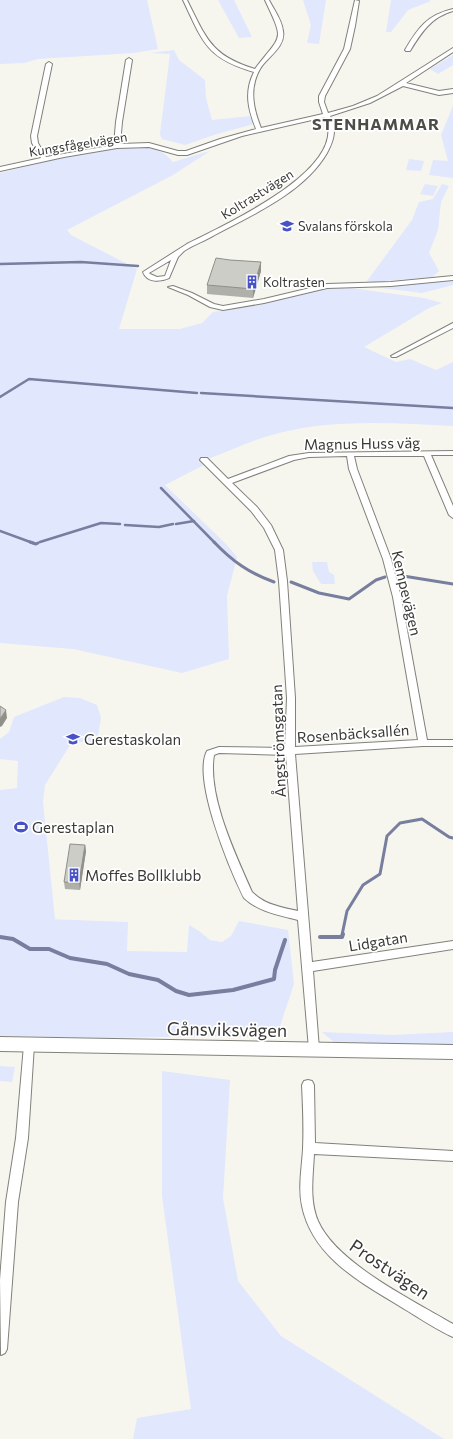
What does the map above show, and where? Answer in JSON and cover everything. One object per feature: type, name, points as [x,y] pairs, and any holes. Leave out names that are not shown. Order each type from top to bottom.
[{"type":"main road","name":"Gånsviksvägen","points":[[0,1044],[453,1052]]},
{"type":"street","points":[[185,0],[206,43],[213,51],[236,65],[257,71]]},
{"type":"street","points":[[266,0],[281,30],[281,37],[257,71],[250,95],[250,106],[260,130],[328,115],[369,101],[402,84],[453,50]]},
{"type":"street","name":"Koltrastvägen","points":[[179,252],[167,277],[159,280],[150,278],[147,275],[146,272],[150,269],[179,252],[276,197],[302,179],[314,168],[329,146],[332,128],[328,115],[321,106],[322,96],[347,49],[353,26],[356,1]]},
{"type":"street","points":[[408,50],[429,20],[438,14],[453,10]]},
{"type":"street","points":[[117,146],[119,122],[129,60]]},
{"type":"street","points":[[44,159],[35,143],[34,136],[49,64]]},
{"type":"street","points":[[402,84],[439,93],[453,91]]},
{"type":"street","name":"Kungsfågelvägen","points":[[0,170],[44,159],[117,146],[149,145],[182,154],[260,130]]},
{"type":"street","points":[[171,287],[190,294],[212,306],[223,308],[264,301],[328,286],[391,284],[453,278]]},
{"type":"street","points":[[394,356],[453,324]]},
{"type":"street","name":"Magnus Huss väg","points":[[228,482],[292,458],[309,455],[453,453]]},
{"type":"street","name":"Kempevägen","points":[[350,454],[354,469],[387,559],[397,597],[422,743]]},
{"type":"street","points":[[427,454],[453,516]]},
{"type":"street","name":"Ångströmsgatan","points":[[204,460],[254,509],[268,527],[279,550],[284,581],[292,698],[290,706],[290,751],[302,916],[308,967],[314,1049]]},
{"type":"street","name":"Rosenbäcksallén","points":[[302,916],[264,907],[253,901],[248,895],[223,833],[211,792],[208,778],[209,756],[214,751],[219,750],[290,751],[422,743],[453,743]]},
{"type":"street","name":"Lidgatan","points":[[308,967],[453,945]]},
{"type":"street","points":[[1,1349],[12,1202],[22,1138],[29,1045]]},
{"type":"street","name":"Prostvägen","points":[[308,1085],[309,1148],[306,1186],[308,1207],[315,1226],[325,1244],[342,1262],[361,1275],[453,1331]]},
{"type":"street","points":[[309,1148],[453,1156]]},
{"type":"shaded area","points":[[0,0],[147,0],[158,49],[134,53],[38,59],[24,63],[0,64]]},
{"type":"shaded area","points":[[218,0],[234,0],[252,37],[239,38]]},
{"type":"shaded area","points":[[303,0],[326,0],[319,44],[307,43],[311,25]]},
{"type":"shaded area","points":[[391,0],[431,1],[408,10],[391,32],[386,32]]},
{"type":"shaded area","points":[[174,50],[179,60],[205,80],[206,98],[212,120],[250,116],[254,124],[217,134],[185,145],[162,139],[160,134],[170,54],[150,53]]},
{"type":"shaded area","points":[[453,55],[453,65],[438,74],[430,69]]},
{"type":"shaded area","points":[[453,106],[453,178],[429,175],[433,160],[448,161],[441,135]]},
{"type":"shaded area","points":[[120,148],[149,148],[161,152],[173,162],[210,151],[173,175],[67,230],[71,235],[137,269],[119,329],[180,329],[202,323],[213,312],[252,306],[334,287],[351,288],[424,298],[442,303],[429,308],[364,347],[396,362],[410,359],[436,370],[453,362],[453,426],[359,423],[335,424],[288,431],[258,439],[208,459],[204,465],[165,485],[226,544],[237,557],[227,596],[229,659],[182,673],[73,649],[0,643],[0,173],[55,159]]},
{"type":"shaded area","points":[[409,159],[424,161],[421,171],[406,170]]},
{"type":"shaded area","points":[[425,184],[438,186],[433,196],[420,194]]},
{"type":"shaded area","points":[[442,184],[449,186],[441,202],[438,230],[429,253],[439,271],[432,277],[373,282],[367,281],[412,220],[419,202],[433,199]]},
{"type":"shaded area","points":[[453,281],[453,285],[422,293],[365,286]]},
{"type":"shaded area","points":[[312,562],[327,562],[329,572],[334,575],[335,584],[321,584],[313,571]]},
{"type":"shaded area","points":[[64,697],[80,698],[97,705],[101,718],[97,742],[72,742],[45,785],[43,802],[55,919],[46,919],[128,922],[127,951],[187,952],[189,925],[210,940],[222,942],[231,936],[239,921],[288,930],[294,984],[276,1038],[214,1036],[105,1038],[0,1036],[0,790],[17,788],[18,761],[0,759],[0,739],[9,732],[14,717]]},
{"type":"shaded area","points":[[322,1032],[393,1035],[453,1032],[453,1045],[334,1042]]},
{"type":"shaded area","points":[[0,1066],[15,1067],[12,1082],[0,1081]]},
{"type":"shaded area","points":[[162,1071],[230,1080],[223,1198],[238,1281],[281,1336],[444,1439],[133,1439],[137,1418],[191,1409],[162,1196]]},
{"type":"building","points":[[216,258],[261,262],[253,289],[207,285]]},
{"type":"building","points":[[0,706],[6,710],[0,719]]},
{"type":"building","name":"Moffes Bollklubb","points":[[70,844],[85,845],[79,883],[64,882]]},
{"type":"waterway","points":[[0,264],[81,262],[138,266]]},
{"type":"waterway","points":[[0,397],[29,379],[197,393]]},
{"type":"waterway","points":[[201,393],[453,408]]},
{"type":"waterway","points":[[161,488],[193,521]]},
{"type":"waterway","points":[[176,524],[193,521]]},
{"type":"waterway","points":[[193,521],[215,543]]},
{"type":"waterway","points":[[40,542],[101,523],[120,524]]},
{"type":"waterway","points":[[125,525],[159,527],[173,524]]},
{"type":"waterway","points":[[0,531],[33,543]]},
{"type":"waterway","points":[[33,543],[38,543]]},
{"type":"waterway","points":[[215,543],[241,566],[274,582]]},
{"type":"waterway","points":[[397,575],[453,584]]},
{"type":"waterway","points":[[291,582],[319,593],[349,599],[376,580],[385,577]]},
{"type":"waterway","points":[[342,935],[347,911],[363,885],[380,874],[387,836],[400,823],[422,819],[449,837],[453,838]]},
{"type":"waterway","points":[[320,937],[342,937],[343,934]]},
{"type":"waterway","points":[[0,937],[13,939],[30,949],[49,949],[70,958],[107,964],[129,974],[158,980],[176,991],[189,995],[233,990],[274,979],[275,970],[285,940]]},
{"type":"place","name":"Svalans förskola","points":[[287,226]]},
{"type":"place","name":"Koltrasten","points":[[252,282]]},
{"type":"place","name":"Gerestaskolan","points":[[73,739]]},
{"type":"place","name":"Gerestaplan","points":[[21,827]]},
{"type":"place","name":"Moffes Bollklubb","points":[[74,875]]},
{"type":"district","name":"STENHAMMAR","points":[[376,123]]}]
